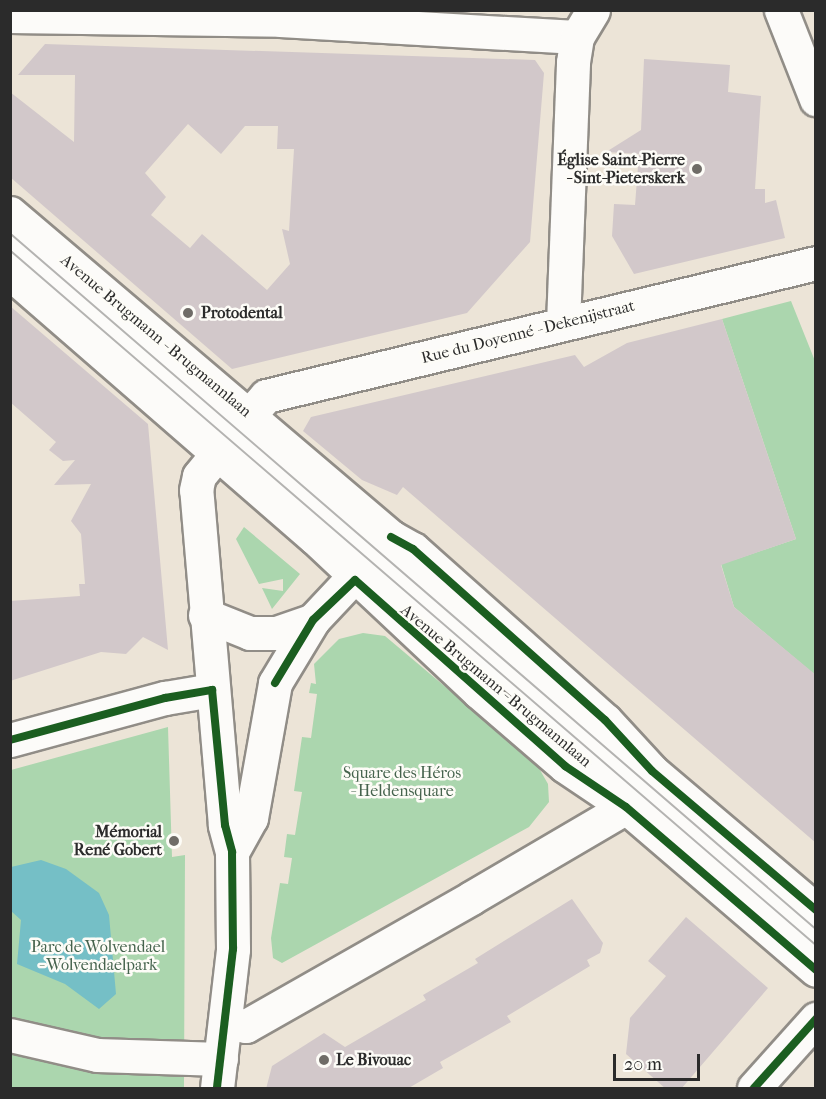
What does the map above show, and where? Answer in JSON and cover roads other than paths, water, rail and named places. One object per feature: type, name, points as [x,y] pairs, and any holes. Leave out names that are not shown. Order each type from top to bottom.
[{"type":"main road","points":[[781,10],[816,99]]},
{"type":"main road","points":[[10,16],[280,15],[585,24],[562,324]]},
{"type":"main road","name":"Avenue Brugmann - Brugmannlaan","points":[[10,213],[233,434],[373,558]]},
{"type":"main road","points":[[10,241],[233,434]]},
{"type":"main road","name":"Rue du Doyenné - Dekenijstraat","points":[[232,852],[225,825],[196,490],[199,476],[266,396],[816,263]]},
{"type":"main road","name":"Avenue Brugmann - Brugmannlaan","points":[[10,273],[233,434],[373,558],[565,766],[640,788],[816,910]]},
{"type":"main road","name":"Avenue Brugmann - Brugmannlaan","points":[[373,558],[413,549],[605,720],[640,788],[816,970]]},
{"type":"main road","points":[[10,1035],[97,1055],[219,1074],[227,1023],[232,852],[250,818],[274,683],[313,620],[373,558]]},
{"type":"main road","points":[[206,615],[250,633],[276,633],[313,620]]},
{"type":"main road","points":[[10,740],[165,698],[212,690]]},
{"type":"main road","points":[[227,1023],[246,1026],[640,788],[816,937]]},
{"type":"main road","points":[[754,1089],[816,1019]]},
{"type":"water","points":[[41,860],[66,869],[99,893],[109,915],[116,994],[99,1009],[65,984],[17,964],[21,920],[11,911],[11,867]]},
{"type":"tram line","points":[[10,233],[816,929]]},
{"type":"tram line","points":[[10,250],[816,945]]},
{"type":"place","name":"Église Saint-Pierre - Sint-Pieterskerk","points":[[697,169]]},
{"type":"place","name":"Protodental","points":[[188,313]]},
{"type":"place","name":"Mémorial René Gobert","points":[[174,841]]},
{"type":"place","name":"Le Bivouac","points":[[324,1060]]},
{"type":"park label","name":"Square des Héros - Heldensquare","points":[[402,782]]},
{"type":"park label","name":"Parc de Wolvendael - Wolvendaelpark","points":[[98,956]]}]
